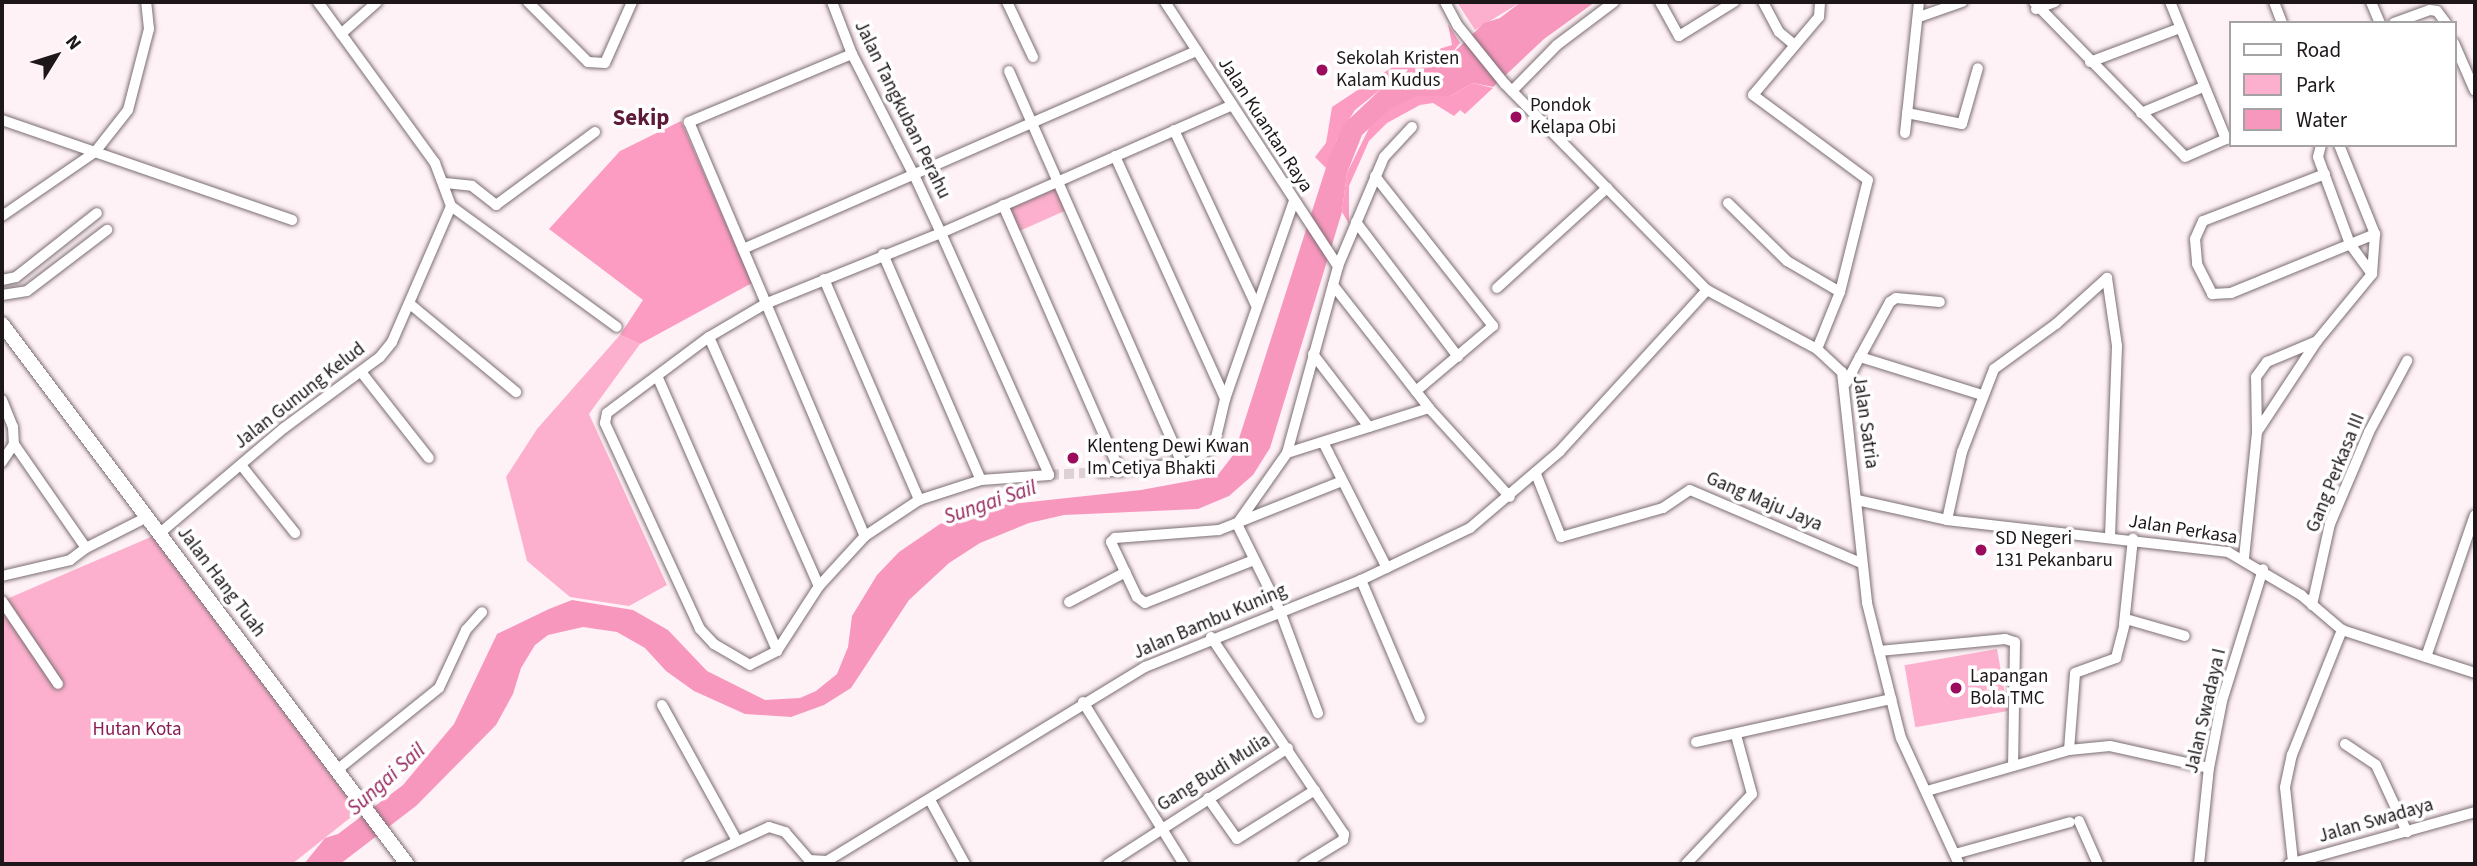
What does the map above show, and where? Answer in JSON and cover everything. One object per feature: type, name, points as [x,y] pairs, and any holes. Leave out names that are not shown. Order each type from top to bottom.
[{"type":"main road","name":"Jalan Hang Tuah","points":[[2,324],[407,864]]},
{"type":"street","points":[[2,216],[95,152],[128,110],[149,29],[146,2]]},
{"type":"street","points":[[317,2],[422,142],[446,183],[451,206],[617,327]]},
{"type":"street","points":[[341,34],[377,2]]},
{"type":"street","points":[[528,2],[588,62],[606,63],[632,2]]},
{"type":"street","name":"Jalan Tangkuban Perahu","points":[[832,2],[852,54],[915,177],[1049,475],[981,480]]},
{"type":"street","points":[[1007,2],[1033,58]]},
{"type":"street","name":"Jalan Kuantan Raya","points":[[1165,2],[1336,262]]},
{"type":"street","name":"Jalan Satria","points":[[1445,2],[1458,26],[1509,87],[1707,290],[1817,349],[1835,363],[1846,383],[1861,563],[1879,651],[1901,738],[1957,859]]},
{"type":"street","points":[[1509,87],[1557,45],[1614,2]]},
{"type":"street","points":[[1660,2],[1679,36],[1734,2]]},
{"type":"street","points":[[1763,2],[1779,32],[1792,43]]},
{"type":"street","points":[[1817,349],[1840,292],[1868,180],[1754,98],[1792,43],[1823,11],[1820,2]]},
{"type":"street","points":[[1905,133],[1919,2]]},
{"type":"street","points":[[1919,17],[1962,2]]},
{"type":"street","points":[[2035,5],[2055,2]]},
{"type":"street","points":[[2035,5],[2184,157],[2226,139],[2170,2]]},
{"type":"street","points":[[2274,2],[2281,21]]},
{"type":"street","points":[[2371,2],[2379,21]]},
{"type":"street","points":[[2400,21],[2430,10],[2437,11],[2444,21]]},
{"type":"street","points":[[2090,62],[2180,28]]},
{"type":"street","points":[[2456,48],[2475,91]]},
{"type":"street","points":[[743,250],[915,177],[1197,51]]},
{"type":"street","points":[[852,54],[689,122],[865,536]]},
{"type":"street","points":[[1907,113],[1962,124],[1978,68]]},
{"type":"street","points":[[1009,71],[1182,464]]},
{"type":"street","points":[[2141,113],[2203,87]]},
{"type":"street","points":[[883,254],[981,480],[919,500],[865,536],[819,586],[777,651],[750,664],[714,644],[700,629],[605,423],[607,413],[658,378],[709,337],[765,304],[883,254],[941,233],[1232,105]]},
{"type":"street","points":[[2,120],[292,220]]},
{"type":"street","points":[[1237,524],[1287,453],[1333,285],[1336,262],[1394,143],[1412,127]]},
{"type":"street","points":[[1174,130],[1256,307]]},
{"type":"street","points":[[446,183],[472,186],[496,205],[595,132]]},
{"type":"street","points":[[2320,147],[2318,157],[2350,244],[2372,274]]},
{"type":"street","points":[[2257,432],[2317,341],[2372,274],[2375,234],[2340,147]]},
{"type":"street","points":[[1115,156],[1225,399]]},
{"type":"street","points":[[2325,174],[2203,221],[2196,239],[2197,264],[2212,294],[2220,295],[2375,234]]},
{"type":"street","points":[[1376,176],[1492,324],[1458,357],[1416,391]]},
{"type":"street","points":[[1497,288],[1607,188]]},
{"type":"street","points":[[1101,472],[1182,464],[1197,460],[1214,446],[1225,399],[1294,201]]},
{"type":"street","points":[[1728,203],[1787,261],[1840,292]]},
{"type":"street","points":[[1003,205],[1120,471]]},
{"type":"street","name":"Jalan Gunung Kelud","points":[[160,533],[241,465],[362,373],[393,342],[451,206]]},
{"type":"street","points":[[2,280],[16,277],[97,213]]},
{"type":"street","points":[[1356,222],[1458,357]]},
{"type":"street","points":[[2,295],[27,291],[107,230]]},
{"type":"street","points":[[1947,520],[1962,452],[1994,369],[2056,324],[2107,278],[2117,346],[2110,538]]},
{"type":"street","points":[[824,279],[919,500]]},
{"type":"street","points":[[1333,285],[1429,408],[1510,497]]},
{"type":"street","name":"Jalan Bambu Kuning","points":[[688,864],[737,841],[777,827],[802,855],[819,863],[930,800],[1083,702],[1144,667],[1212,637],[1361,580],[1470,528],[1536,474],[1707,290]]},
{"type":"street","points":[[1846,383],[1890,302],[1896,298],[1940,302]]},
{"type":"street","points":[[410,304],[516,392]]},
{"type":"street","points":[[709,337],[819,586]]},
{"type":"street","points":[[2244,558],[2257,432],[2260,368],[2317,341]]},
{"type":"street","points":[[1313,354],[1369,427]]},
{"type":"street","points":[[1860,357],[1982,395]]},
{"type":"street","name":"Gang Perkasa III","points":[[2312,604],[2330,524],[2369,432],[2407,361]]},
{"type":"street","points":[[362,373],[429,458]]},
{"type":"street","points":[[658,378],[777,651]]},
{"type":"street","points":[[2,400],[13,427],[14,444],[86,548]]},
{"type":"street","points":[[1287,453],[1429,408]]},
{"type":"street","points":[[1323,442],[1387,568]]},
{"type":"street","points":[[2,462],[14,444]]},
{"type":"street","points":[[241,465],[295,533]]},
{"type":"street","name":"Gang Maju Jaya","points":[[1536,474],[1561,537],[1663,509],[1690,489],[1861,563]]},
{"type":"street","points":[[1254,560],[1145,603],[1111,542],[1115,538],[1188,534],[1237,524],[1342,481]]},
{"type":"street","name":"Jalan Perkasa","points":[[1857,500],[1947,520],[2110,538],[2133,538],[2244,558],[2312,604],[2342,630],[2475,673]]},
{"type":"street","points":[[2426,657],[2475,515]]},
{"type":"street","points":[[2,576],[70,561],[86,548],[147,517]]},
{"type":"street","points":[[1237,524],[1280,611],[1318,713]]},
{"type":"street","points":[[2069,750],[2075,673],[2080,668],[2102,665],[2116,657],[2124,624],[2133,538]]},
{"type":"street","name":"Jalan Swadaya I","points":[[2199,864],[2209,768],[2222,701],[2263,569]]},
{"type":"street","points":[[1069,602],[1126,572]]},
{"type":"street","points":[[1361,580],[1420,718]]},
{"type":"street","points":[[2,601],[58,684]]},
{"type":"street","points":[[337,770],[439,688],[466,629],[482,612]]},
{"type":"street","points":[[2124,624],[2126,619],[2185,636]]},
{"type":"street","points":[[2290,863],[2285,787],[2292,755],[2342,630]]},
{"type":"street","points":[[1212,637],[1344,834],[1343,840],[1304,864]]},
{"type":"street","points":[[1879,651],[2004,639],[2015,642],[2013,765]]},
{"type":"street","points":[[1696,742],[1891,699]]},
{"type":"street","points":[[1083,702],[1159,828],[1184,864]]},
{"type":"street","points":[[662,705],[737,841]]},
{"type":"street","points":[[1686,864],[1752,794],[1737,735]]},
{"type":"street","points":[[2345,744],[2376,765],[2407,831]]},
{"type":"street","points":[[1927,791],[2069,750],[2124,747],[2209,768]]},
{"type":"street","name":"Gang Budi Mulia","points":[[1108,864],[1159,828],[1288,748]]},
{"type":"street","points":[[1208,798],[1237,839],[1315,790]]},
{"type":"street","points":[[930,800],[965,864]]},
{"type":"street","name":"Jalan Swadaya","points":[[2290,863],[2321,860],[2475,812]]},
{"type":"street","points":[[1957,859],[2075,821],[2098,864]]},
{"type":"green space","points":[[1457,2],[1521,2],[1475,30]]},
{"type":"green space","points":[[1057,188],[1067,210],[1018,231],[1009,210]]},
{"type":"green space","points":[[620,335],[640,344],[589,414],[667,585],[629,606],[570,597],[527,561],[506,477],[537,429]]},
{"type":"green space","name":"Hutan Kota","points":[[160,533],[360,810],[292,864],[2,864],[2,601]]},
{"type":"green space","name":"Lapangan Bola TMC","points":[[1997,649],[2008,711],[1915,727],[1904,665]]},
{"type":"shaded area","points":[[1448,24],[1460,43],[1449,57],[1381,89],[1355,110],[1337,139],[1326,168],[1315,157],[1326,143],[1332,107],[1403,60],[1452,45]]},
{"type":"shaded area","points":[[1473,83],[1493,88],[1465,114],[1460,110],[1454,116],[1433,103],[1420,105],[1387,123],[1369,141],[1349,186],[1349,224],[1342,212],[1347,173],[1371,124],[1391,107],[1420,96],[1450,96]]},
{"type":"shaded area","points":[[681,121],[752,283],[640,344],[620,335],[643,300],[549,229],[620,151]]},
{"type":"water","name":"Sungai Sail","points":[[1521,2],[1595,2],[1544,39],[1493,87],[1473,83],[1450,96],[1420,96],[1391,108],[1362,135],[1347,173],[1342,212],[1270,448],[1253,475],[1229,496],[1198,509],[1064,515],[1029,523],[980,543],[949,563],[909,600],[851,688],[824,705],[791,717],[745,714],[694,691],[666,671],[645,648],[617,632],[583,627],[548,635],[535,645],[521,668],[513,694],[496,725],[416,806],[340,864],[304,864],[325,838],[338,834],[403,785],[454,724],[497,634],[549,609],[572,600],[633,610],[668,630],[707,671],[765,700],[800,698],[816,691],[837,674],[848,647],[852,616],[877,575],[899,552],[940,524],[1003,505],[1141,490],[1217,476],[1234,454],[1331,152],[1344,124],[1381,89],[1449,57],[1484,23],[1500,18]]},
{"type":"tunnel","points":[[1049,475],[1101,472]]},
{"type":"place","name":"Sekolah Kristen Kalam Kudus","points":[[1322,70]]},
{"type":"place","name":"Pondok Kelapa Obi","points":[[1516,117]]},
{"type":"place","name":"Klenteng Dewi Kwan Im Cetiya Bhakti","points":[[1073,458]]},
{"type":"place","name":"SD Negeri 131 Pekanbaru","points":[[1981,550]]},
{"type":"place","name":"Lapangan Bola TMC","points":[[1956,688]]},
{"type":"district","name":"Sekip","points":[[641,118]]}]
